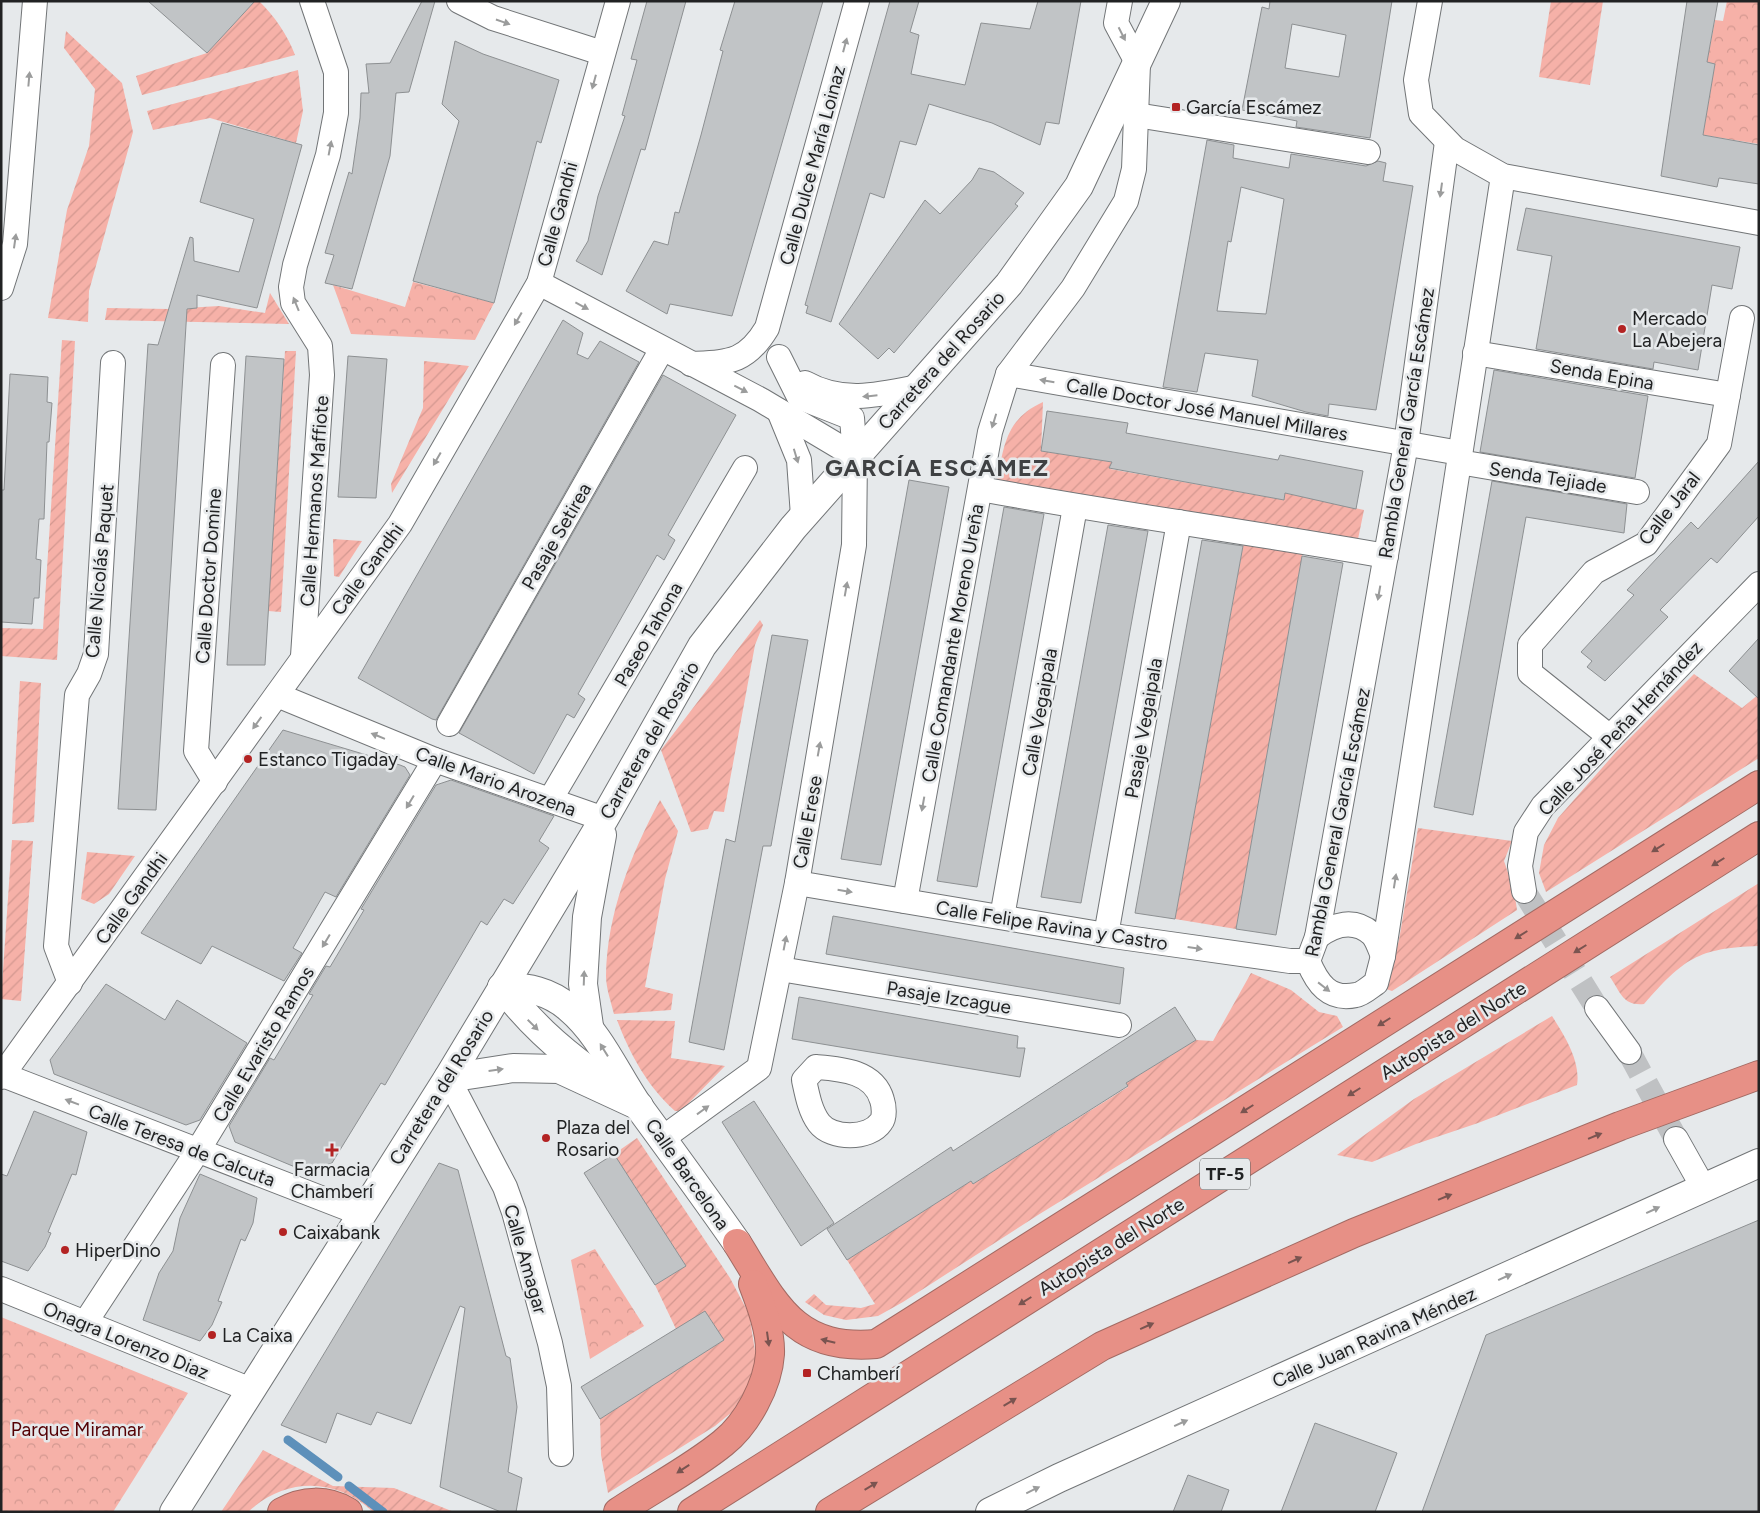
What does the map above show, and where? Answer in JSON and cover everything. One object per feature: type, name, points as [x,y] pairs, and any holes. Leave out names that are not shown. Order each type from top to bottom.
[{"type":"highway","points":[[737,1243],[766,1289],[796,1326],[816,1338],[848,1346],[876,1344],[1759,785]]},
{"type":"highway","name":"Autopista del Norte","points":[[692,1512],[1759,836]]},
{"type":"highway","points":[[830,1512],[1102,1346],[1354,1234],[1620,1126],[1759,1075]]},
{"type":"highway","points":[[618,1512],[724,1442],[745,1418],[757,1395],[767,1371],[770,1353],[768,1335],[762,1307],[737,1243]]},
{"type":"highway","points":[[282,1512],[293,1506],[316,1501],[340,1507],[348,1512]]},
{"type":"main road","name":"Carretera del Rosario","points":[[174,1512],[448,1078],[604,819],[702,646],[804,516],[855,456],[1009,284],[1079,186],[1166,1]]},
{"type":"main road","points":[[589,1026],[583,984],[588,917],[604,819]]},
{"type":"main road","points":[[502,987],[522,987],[545,992],[568,1007],[589,1026],[639,1106]]},
{"type":"main road","points":[[502,987],[530,1021],[561,1050],[639,1106]]},
{"type":"main road","points":[[448,1078],[513,1068],[559,1069],[639,1106]]},
{"type":"main road","name":"Calle Barcelona","points":[[639,1106],[737,1243]]},
{"type":"main road","name":"Calle Juan Ravina Méndez","points":[[990,1512],[1077,1470],[1759,1162]]},
{"type":"street","points":[[1,288],[15,244],[35,1]]},
{"type":"street","name":"Calle Hermanos Maffiote","points":[[303,656],[322,375],[320,346],[293,303],[291,287],[295,265],[328,155],[336,112],[336,72],[312,1]]},
{"type":"street","points":[[459,1],[493,18],[602,54]]},
{"type":"street","name":"Calle Gandhi","points":[[2,1076],[400,524],[538,283],[618,1]]},
{"type":"street","name":"Calle Dulce María Loinaz","points":[[767,328],[858,1]]},
{"type":"street","points":[[1120,1],[1116,23],[1138,64]]},
{"type":"street","points":[[1430,1],[1416,80],[1421,114],[1455,149],[1503,176],[1759,223]]},
{"type":"street","name":"Calle Comandante Moreno Ureña","points":[[905,901],[990,432],[1008,374],[1073,288],[1126,201],[1134,169],[1138,64]]},
{"type":"street","points":[[1136,115],[1368,152]]},
{"type":"street","name":"Rambla General García Escámez","points":[[1447,142],[1406,444],[1317,937],[1308,961],[1316,982],[1333,995],[1357,996],[1376,983],[1383,956],[1503,176]]},
{"type":"street","points":[[538,283],[779,411],[855,456]]},
{"type":"street","name":"Calle Jaral","points":[[1610,737],[1530,673],[1530,645],[1594,572],[1646,544],[1719,444],[1742,318]]},
{"type":"street","points":[[767,328],[779,357],[796,378],[820,392],[867,398],[918,387]]},
{"type":"street","points":[[691,364],[732,362],[757,345],[767,328]]},
{"type":"street","name":"Pasaje Setirea","points":[[449,724],[662,349]]},
{"type":"street","name":"Senda Epina","points":[[1476,353],[1728,395]]},
{"type":"street","name":"Calle Erese","points":[[663,1138],[759,1068],[796,884],[854,544],[855,456],[852,418],[799,398],[779,357]]},
{"type":"street","name":"Calle Nicolás Paquet","points":[[70,983],[56,946],[77,695],[89,674],[96,654],[113,363]]},
{"type":"street","name":"Calle Doctor Domine","points":[[215,782],[196,751],[223,365]]},
{"type":"street","name":"Calle Doctor José Manuel Millares","points":[[1008,374],[1406,444],[1459,458]]},
{"type":"street","points":[[779,411],[798,460],[804,516]]},
{"type":"street","name":"Senda Tejiade","points":[[1459,458],[1637,492]]},
{"type":"street","name":"Paseo Tahona","points":[[550,800],[745,468]]},
{"type":"street","points":[[981,489],[1075,507],[1386,556]]},
{"type":"street","name":"Calle Vegaipala","points":[[1002,917],[1075,507]]},
{"type":"street","name":"Pasaje Vegaipala","points":[[1106,935],[1179,522]]},
{"type":"street","name":"Calle José Peña Hernández","points":[[1524,891],[1520,866],[1526,832],[1543,806],[1759,584]]},
{"type":"street","name":"Calle Mario Arozena","points":[[277,695],[435,760],[604,819]]},
{"type":"street","name":"Calle Evaristo Ramos","points":[[85,1323],[198,1152],[435,760]]},
{"type":"street","name":"Calle Felipe Ravina y Castro","points":[[796,884],[1106,935],[1290,961],[1308,961]]},
{"type":"street","points":[[1317,937],[1331,927],[1356,924],[1374,935],[1383,956]]},
{"type":"street","name":"Pasaje Izcague","points":[[780,969],[1119,1026]]},
{"type":"street","points":[[1597,1008],[1629,1052]]},
{"type":"street","name":"Calle Teresa de Calcuta","points":[[2,1076],[362,1214]]},
{"type":"street","name":"Calle Amagar","points":[[448,1078],[505,1187],[514,1212],[552,1352],[558,1386],[561,1454]]},
{"type":"street","points":[[1676,1139],[1703,1187]]},
{"type":"street","name":"Onagra Lorenzo Diaz","points":[[1,1289],[251,1390]]},
{"type":"green space","points":[[255,1],[259,1],[270,13],[284,33],[295,55],[142,95],[136,76],[207,53]]},
{"type":"green space","points":[[1551,1],[1603,1],[1590,85],[1539,77]]},
{"type":"green space","points":[[1727,1],[1759,1],[1759,144],[1703,135],[1715,64],[1707,62],[1715,20],[1723,21]]},
{"type":"green space","points":[[66,31],[122,83],[133,132],[89,291],[88,322],[48,318],[67,210],[89,146],[95,89],[64,48]]},
{"type":"green space","points":[[298,70],[303,111],[296,143],[210,118],[153,130],[147,111]]},
{"type":"green space","points":[[413,282],[494,303],[475,340],[351,334],[333,285],[405,307]]},
{"type":"green space","points":[[270,293],[289,324],[105,320],[107,308],[169,309],[219,306],[265,313]]},
{"type":"green space","points":[[62,340],[75,341],[57,660],[1,656],[1,628],[43,629]]},
{"type":"green space","points":[[285,351],[296,351],[281,612],[268,611]]},
{"type":"green space","points":[[424,361],[469,366],[392,493],[391,484],[423,408]]},
{"type":"green space","points":[[1043,402],[1041,451],[1112,462],[1110,469],[1284,500],[1285,493],[1364,510],[1357,544],[997,481],[1005,445],[1014,425],[1021,416]]},
{"type":"green space","points":[[333,539],[362,541],[339,577],[334,576]]},
{"type":"green space","points":[[1244,541],[1303,551],[1236,929],[1175,919]]},
{"type":"green space","points":[[760,620],[763,625],[755,645],[724,812],[714,811],[708,829],[691,832],[661,750]]},
{"type":"green space","points":[[1694,674],[1742,708],[1759,694],[1759,758],[1546,892],[1539,873],[1544,845],[1558,818],[1616,752]]},
{"type":"green space","points":[[20,681],[41,683],[34,822],[12,824]]},
{"type":"green space","points":[[660,800],[678,831],[665,879],[645,987],[673,994],[671,1010],[614,1014],[606,976],[611,930],[622,885],[630,863]]},
{"type":"green space","points":[[1418,828],[1512,841],[1504,861],[1514,890],[1517,910],[1392,991],[1386,989],[1399,940]]},
{"type":"green space","points":[[12,840],[33,841],[21,1001],[1,999]]},
{"type":"green space","points":[[87,852],[135,856],[109,894],[94,904],[81,899]]},
{"type":"green space","points":[[1759,883],[1759,946],[1720,950],[1706,953],[1693,959],[1670,976],[1644,1004],[1631,1003],[1623,997],[1610,977]]},
{"type":"green space","points":[[1251,973],[1291,990],[1319,1012],[1337,1016],[1343,1027],[878,1316],[846,1320],[824,1315],[805,1302],[814,1294],[826,1305],[861,1308],[875,1304],[847,1260],[971,1181],[973,1184],[1128,1087],[1126,1083],[1196,1040],[1213,1041]]},
{"type":"green space","points":[[1552,1016],[1574,1058],[1578,1076],[1577,1085],[1372,1162],[1337,1155],[1414,1099]]},
{"type":"green space","points":[[617,1020],[675,1021],[671,1058],[725,1066],[681,1111],[675,1111],[656,1091],[640,1069]]},
{"type":"green space","points":[[637,1138],[730,1278],[749,1314],[756,1357],[748,1386],[732,1412],[715,1426],[608,1493],[601,1455],[600,1419],[724,1340],[707,1314],[676,1329],[655,1285],[686,1266],[614,1154]]},
{"type":"green space","points":[[595,1249],[644,1326],[590,1359],[571,1260]]},
{"type":"green space","name":"Parque Miramar","points":[[1,1317],[188,1393],[113,1512],[1,1512]]},
{"type":"green space","points":[[263,1450],[333,1486],[394,1488],[454,1512],[373,1512],[343,1492],[327,1487],[311,1486],[294,1487],[278,1492],[248,1512],[221,1512]]},
{"type":"building","points":[[148,1],[255,1],[207,53]]},
{"type":"building","points":[[422,1],[435,1],[409,92],[396,93],[390,156],[352,289],[325,283],[334,255],[325,253],[349,172],[352,174],[360,118],[361,93],[369,93],[366,64],[390,63]]},
{"type":"building","points":[[647,1],[686,1],[645,150],[641,149],[602,275],[576,261],[588,241],[598,196],[625,116],[622,115],[637,60],[631,59]]},
{"type":"building","points":[[735,1],[823,1],[732,316],[670,304],[667,314],[626,291],[654,241],[668,245],[675,212],[679,213],[701,135],[723,51],[720,50]]},
{"type":"building","points":[[890,1],[919,1],[910,32],[919,35],[911,74],[965,85],[981,23],[1030,29],[1038,1],[1081,1],[1059,124],[1046,122],[1040,145],[992,123],[929,104],[916,145],[900,141],[884,198],[870,193],[831,322],[806,313],[808,306],[805,305]]},
{"type":"building","points":[[1270,1],[1392,1],[1370,138],[1296,127],[1297,121],[1242,110],[1262,7],[1269,9]],"holes":[[[1292,24],[1346,35],[1339,77],[1285,68]]]},
{"type":"building","points":[[1687,1],[1718,1],[1707,62],[1715,64],[1703,135],[1759,145],[1759,184],[1719,178],[1717,187],[1661,176]]},
{"type":"building","points":[[455,41],[483,54],[559,80],[541,143],[537,141],[494,303],[413,281],[459,121],[442,104]]},
{"type":"building","points":[[222,123],[302,145],[257,308],[197,295],[197,308],[187,309],[156,810],[118,809],[148,344],[158,345],[190,237],[193,238],[194,261],[239,272],[254,219],[200,202]]},
{"type":"building","points":[[1207,140],[1234,145],[1233,158],[1289,168],[1291,154],[1366,166],[1378,161],[1386,163],[1383,181],[1413,186],[1376,410],[1329,404],[1328,416],[1306,412],[1252,396],[1258,360],[1205,353],[1197,392],[1163,387]],"holes":[[[1241,187],[1284,199],[1266,314],[1217,311],[1228,241],[1231,242]]]},
{"type":"building","points":[[979,168],[994,172],[1024,193],[1015,204],[1018,206],[894,353],[889,348],[878,359],[839,324],[925,200],[940,214],[972,180]]},
{"type":"building","points":[[1526,208],[1740,247],[1732,289],[1712,285],[1698,370],[1654,362],[1653,369],[1536,349],[1552,256],[1517,250]]},
{"type":"building","points":[[563,320],[583,333],[577,354],[588,359],[600,341],[639,362],[436,720],[432,719],[358,678]]},
{"type":"building","points":[[246,356],[284,359],[265,665],[227,665]]},
{"type":"building","points":[[348,356],[387,359],[376,498],[338,497]]},
{"type":"building","points":[[1494,370],[1648,396],[1635,478],[1480,452]]},
{"type":"building","points":[[10,374],[48,377],[47,402],[52,403],[49,442],[47,442],[44,519],[39,519],[36,559],[41,560],[39,598],[34,598],[32,624],[1,622],[1,490],[4,490]]},
{"type":"building","points":[[663,375],[736,415],[668,535],[675,540],[664,560],[657,555],[578,694],[585,699],[574,718],[567,714],[534,774],[459,733]]},
{"type":"building","points":[[1047,411],[1128,423],[1126,433],[1278,460],[1280,455],[1363,471],[1356,509],[1285,493],[1284,500],[1109,468],[1112,462],[1041,451]]},
{"type":"building","points":[[1759,461],[1759,516],[1717,563],[1711,558],[1660,610],[1668,617],[1605,681],[1587,667],[1592,661],[1581,652],[1634,595],[1627,590],[1691,522],[1698,529]]},
{"type":"building","points":[[909,480],[949,487],[881,865],[841,859]]},
{"type":"building","points":[[1492,481],[1627,504],[1624,533],[1526,517],[1473,815],[1434,807]]},
{"type":"building","points":[[1004,507],[1044,514],[977,887],[937,881]]},
{"type":"building","points":[[1108,525],[1148,531],[1081,903],[1041,897]]},
{"type":"building","points":[[1202,540],[1243,546],[1175,919],[1135,913]]},
{"type":"building","points":[[1302,556],[1343,563],[1276,935],[1236,929]]},
{"type":"building","points":[[772,635],[808,640],[771,846],[763,846],[724,1050],[689,1042],[726,839],[735,842]]},
{"type":"building","points":[[1759,638],[1759,699],[1729,671]]},
{"type":"building","points":[[283,730],[400,765],[405,767],[410,775],[336,897],[325,892],[293,948],[302,953],[284,981],[212,946],[201,964],[141,933]]},
{"type":"building","points":[[451,780],[554,816],[539,841],[549,848],[513,904],[504,899],[487,925],[481,921],[385,1085],[381,1083],[332,1163],[307,1172],[235,1142],[229,1126],[270,1058],[274,1060],[313,995],[309,994],[326,966],[330,967],[364,910],[361,909],[436,785]]},
{"type":"building","points":[[833,916],[1124,968],[1120,1004],[826,954]]},
{"type":"building","points":[[106,984],[165,1020],[177,1000],[247,1043],[200,1120],[186,1125],[54,1074],[50,1060]]},
{"type":"building","points":[[799,997],[1018,1036],[1017,1048],[1025,1048],[1020,1077],[792,1039]]},
{"type":"building","points":[[1175,1007],[1196,1040],[1126,1083],[1128,1086],[973,1184],[971,1181],[847,1260],[827,1229],[951,1147],[953,1151]]},
{"type":"building","points":[[754,1101],[834,1223],[801,1246],[722,1122]]},
{"type":"building","points":[[34,1111],[87,1132],[76,1175],[72,1174],[48,1232],[51,1233],[45,1247],[28,1271],[1,1261],[1,1174],[7,1176]]},
{"type":"building","points":[[614,1154],[686,1266],[655,1285],[584,1173]]},
{"type":"building","points":[[439,1163],[458,1170],[506,1356],[510,1358],[517,1407],[508,1472],[522,1478],[516,1512],[501,1512],[440,1487],[465,1308],[460,1306],[411,1424],[377,1412],[371,1425],[337,1413],[326,1443],[281,1425]]},
{"type":"building","points":[[200,1174],[257,1198],[253,1223],[245,1241],[241,1239],[218,1301],[222,1302],[212,1325],[200,1341],[143,1320],[159,1273],[173,1251],[180,1218]]},
{"type":"building","points":[[1759,1220],[1759,1512],[1422,1512],[1486,1335]]},
{"type":"building","points":[[705,1311],[724,1340],[600,1419],[581,1387]]},
{"type":"building","points":[[1315,1423],[1397,1453],[1375,1512],[1281,1512]]},
{"type":"building","points":[[1188,1475],[1229,1490],[1221,1512],[1173,1512]]},
{"type":"waterway","points":[[288,1440],[338,1477]]},
{"type":"waterway","points":[[349,1486],[383,1512]]},
{"type":"tunnel","points":[[1524,891],[1597,1008]]},
{"type":"tunnel","points":[[1629,1052],[1676,1139]]},
{"type":"place","name":"García Escámez","points":[[1176,107]]},
{"type":"place","name":"Mercado La Abejera","points":[[1622,329]]},
{"type":"place","name":"Estanco Tigaday","points":[[248,759]]},
{"type":"place","name":"Plaza del Rosario","points":[[546,1138]]},
{"type":"place","name":"Farmacia Chamberí","points":[[332,1150]]},
{"type":"place","name":"Caixabank","points":[[283,1232]]},
{"type":"place","name":"HiperDino","points":[[65,1250]]},
{"type":"place","name":"La Caixa","points":[[212,1335]]},
{"type":"place","name":"Chamberí","points":[[807,1373]]},
{"type":"district","name":"GARCÍA ESCÁMEZ","points":[[937,468]]}]
